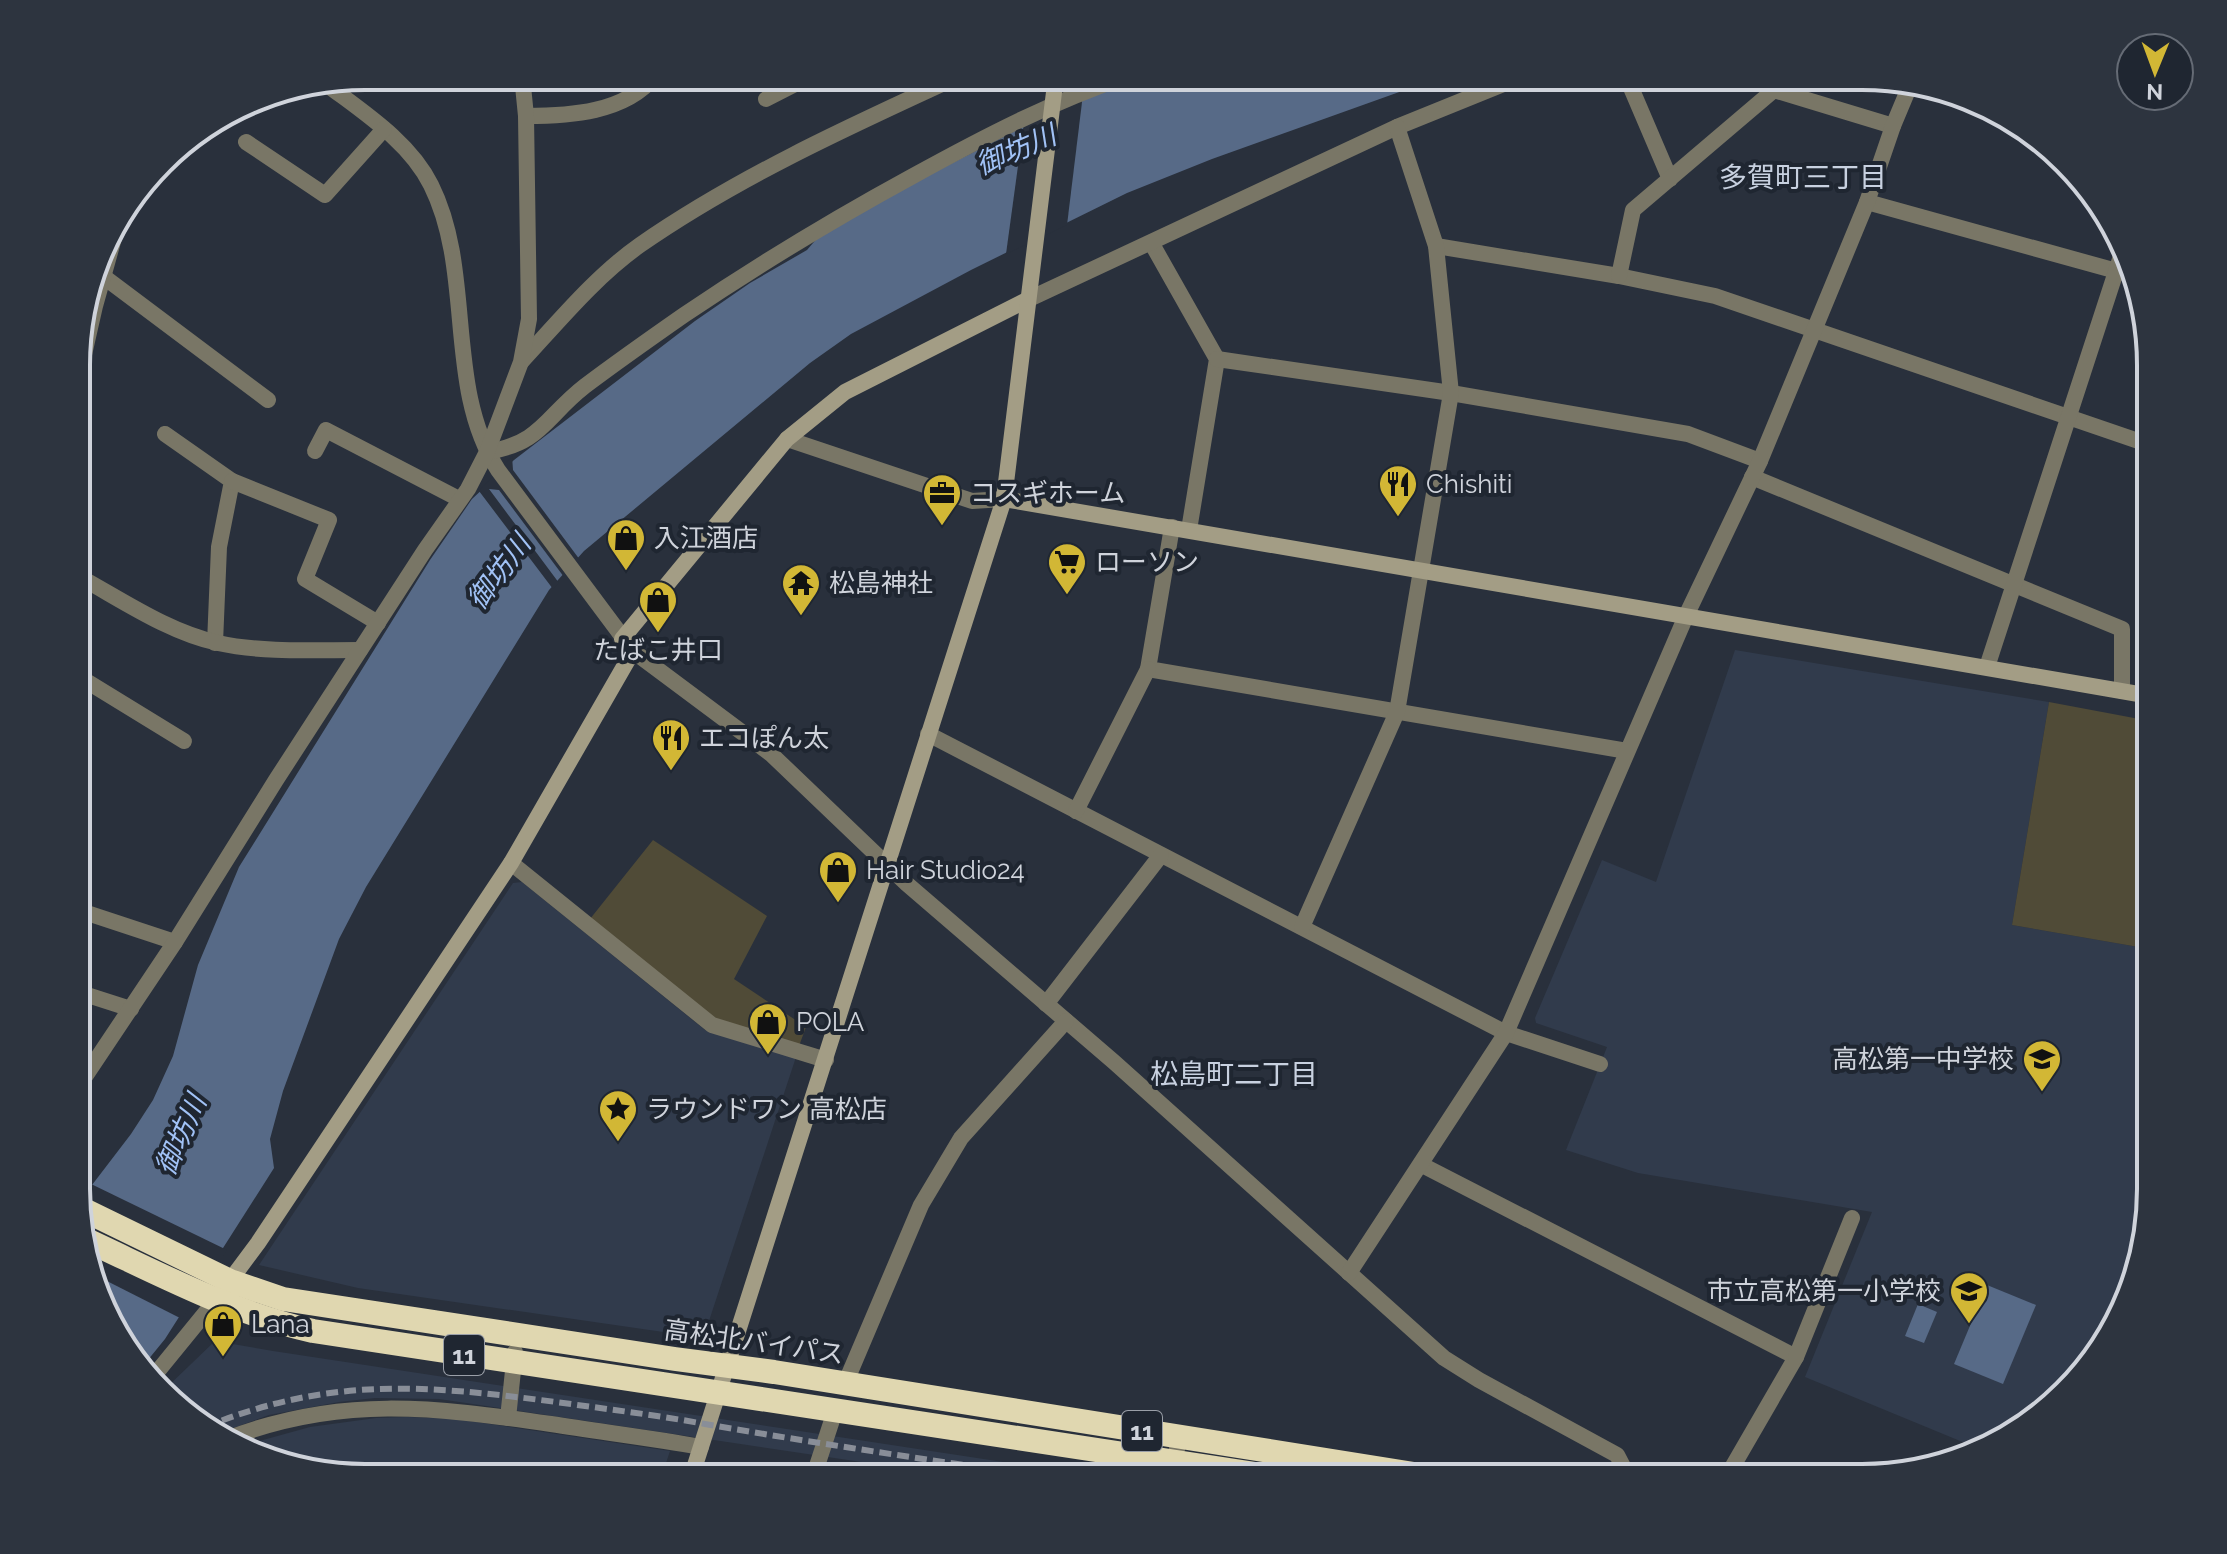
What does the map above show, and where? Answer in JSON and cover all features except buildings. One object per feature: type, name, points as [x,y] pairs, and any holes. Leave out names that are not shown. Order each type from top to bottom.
[{"type":"highway","name":"高松北バイパス","points":[[92,1215],[279,1324],[514,1363],[1200,1464]]},
{"type":"highway","name":"高松北バイパス","points":[[95,1243],[214,1287],[316,1306],[845,1384],[1175,1459],[1239,1464]]},
{"type":"street","points":[[91,1068],[175,942],[360,650],[468,489],[487,452],[521,362],[529,319],[524,91]]},
{"type":"street","points":[[526,116],[566,116],[616,104],[637,91]]},
{"type":"street","points":[[766,99],[782,91]]},
{"type":"street","points":[[521,362],[582,297],[638,247],[708,203],[910,91]]},
{"type":"street","points":[[696,1463],[1004,499],[1054,91]]},
{"type":"street","points":[[487,452],[511,448],[531,438],[582,389],[748,272],[854,208],[1010,123],[1090,91]]},
{"type":"street","points":[[158,1370],[214,1287],[258,1243],[511,863],[628,645],[787,439],[845,392],[1027,300],[1397,127],[1486,91]]},
{"type":"street","points":[[1632,91],[1670,179]]},
{"type":"street","points":[[1619,276],[1633,210],[1773,91]]},
{"type":"street","points":[[1777,91],[1893,126]]},
{"type":"street","points":[[337,92],[393,135],[430,183],[446,222],[471,398],[481,441],[498,470],[628,645],[771,754],[887,866],[1444,1358],[1617,1455],[1622,1464]]},
{"type":"street","points":[[1349,1273],[1506,1033],[1686,616],[1760,461],[1867,202],[1907,94]]},
{"type":"street","points":[[1302,927],[1397,712],[1451,393],[1436,246],[1397,127]]},
{"type":"street","points":[[246,142],[325,195],[384,129]]},
{"type":"street","points":[[1867,202],[2120,272]]},
{"type":"street","points":[[1076,811],[1148,669],[1217,359],[1152,244]]},
{"type":"street","points":[[1436,246],[1619,276],[1715,296],[2136,440]]},
{"type":"street","points":[[105,277],[268,400]]},
{"type":"street","points":[[1987,667],[2068,417],[2122,277]]},
{"type":"street","points":[[1217,359],[1451,393],[1688,434],[1760,461]]},
{"type":"street","points":[[315,451],[326,430],[459,499]]},
{"type":"street","points":[[165,434],[232,481],[329,520],[305,579],[378,623]]},
{"type":"street","points":[[787,439],[972,501],[1004,499],[2136,694]]},
{"type":"street","points":[[1752,477],[2122,629],[2122,691]]},
{"type":"street","points":[[215,643],[219,547],[232,481]]},
{"type":"street","points":[[90,583],[163,623],[215,643],[256,649],[360,650]]},
{"type":"street","points":[[1148,669],[1627,751]]},
{"type":"street","points":[[90,684],[184,741]]},
{"type":"street","points":[[928,734],[1506,1033],[1600,1064]]},
{"type":"street","points":[[1046,1004],[1161,855]]},
{"type":"street","points":[[511,863],[712,1025],[826,1060]]},
{"type":"street","points":[[91,914],[175,942]]},
{"type":"street","points":[[91,996],[131,1009]]},
{"type":"street","points":[[845,1384],[921,1205],[961,1138],[1066,1021]]},
{"type":"street","points":[[1422,1165],[1796,1357]]},
{"type":"street","points":[[1734,1464],[1796,1357],[1852,1218]]},
{"type":"street","points":[[508,1418],[518,1334]]},
{"type":"street","points":[[242,1434],[306,1415],[375,1407],[408,1407],[508,1418],[701,1447]]},
{"type":"street","points":[[818,1463],[835,1411]]},
{"type":"shaded area","points":[[1735,650],[2049,702],[2012,925],[2136,947],[2136,1207],[2132,1243],[2109,1311],[2091,1342],[2057,1384],[2015,1418],[1966,1443],[1805,1377],[1872,1212],[1638,1173],[1566,1150],[1607,1047],[1536,1023],[1535,1018],[1602,860],[1656,882]]},
{"type":"shaded area","points":[[2049,702],[2136,718],[2136,947],[2012,925]]},
{"type":"shaded area","points":[[653,840],[767,916],[734,979],[806,1027],[799,1046],[714,1019],[590,919]]},
{"type":"shaded area","points":[[522,882],[705,1030],[796,1057],[707,1327],[691,1336],[358,1288],[259,1265],[513,883]]},
{"type":"shaded area","points":[[215,1341],[1013,1463],[871,1463],[439,1399],[375,1398],[339,1402],[269,1415],[231,1429],[170,1384]]},
{"type":"shaded area","points":[[376,1418],[456,1419],[670,1451],[666,1463],[347,1463],[294,1455],[257,1442],[310,1427]]},
{"type":"water","name":"御坊川","points":[[1098,91],[1402,91],[1127,193],[971,270],[851,334],[810,363],[584,551],[549,590],[366,887],[339,939],[283,1091],[270,1139],[274,1168],[165,1339],[149,1359],[127,1327],[105,1278],[95,1243],[92,1185],[153,1100],[173,1056],[198,965],[239,867],[430,560],[472,499],[514,460],[695,321],[750,283],[807,250],[819,236],[909,185]]},
{"type":"water","points":[[1987,1285],[2036,1305],[2003,1384],[1954,1364]]},
{"type":"water","points":[[1918,1304],[1937,1312],[1924,1343],[1905,1336]]},
{"type":"pier","points":[[1083,94],[1067,225],[1006,254],[1024,122]]},
{"type":"pier","points":[[512,456],[513,470],[580,560],[564,577],[499,490],[489,489],[559,583],[553,589],[479,491]]},
{"type":"pier","points":[[91,1184],[227,1250],[182,1319],[106,1281],[95,1243]]},
{"type":"railway","points":[[220,1422],[295,1399],[337,1392],[421,1389],[650,1415],[956,1463]]},
{"type":"place","name":"Chishiti","points":[[1398,518]]},
{"type":"place","name":"コスギホーム","points":[[942,527]]},
{"type":"place","name":"入江酒店","points":[[626,572]]},
{"type":"place","name":"ローソン","points":[[1067,596]]},
{"type":"place","name":"松島神社","points":[[801,617]]},
{"type":"place","name":"たばこ井口","points":[[658,634]]},
{"type":"place","name":"エコぽん太","points":[[671,772]]},
{"type":"place","name":"Hair Studio24","points":[[838,904]]},
{"type":"place","name":"POLA","points":[[768,1056]]},
{"type":"place","name":"高松第一中学校","points":[[2042,1093]]},
{"type":"place","name":"ラウンドワン 高松店","points":[[618,1143]]},
{"type":"place","name":"市立高松第一小学校","points":[[1969,1325]]},
{"type":"place","name":"Lana","points":[[223,1358]]},
{"type":"district","name":"多賀町三丁目","points":[[1803,177]]},
{"type":"district","name":"松島町二丁目","points":[[1234,1074]]}]
